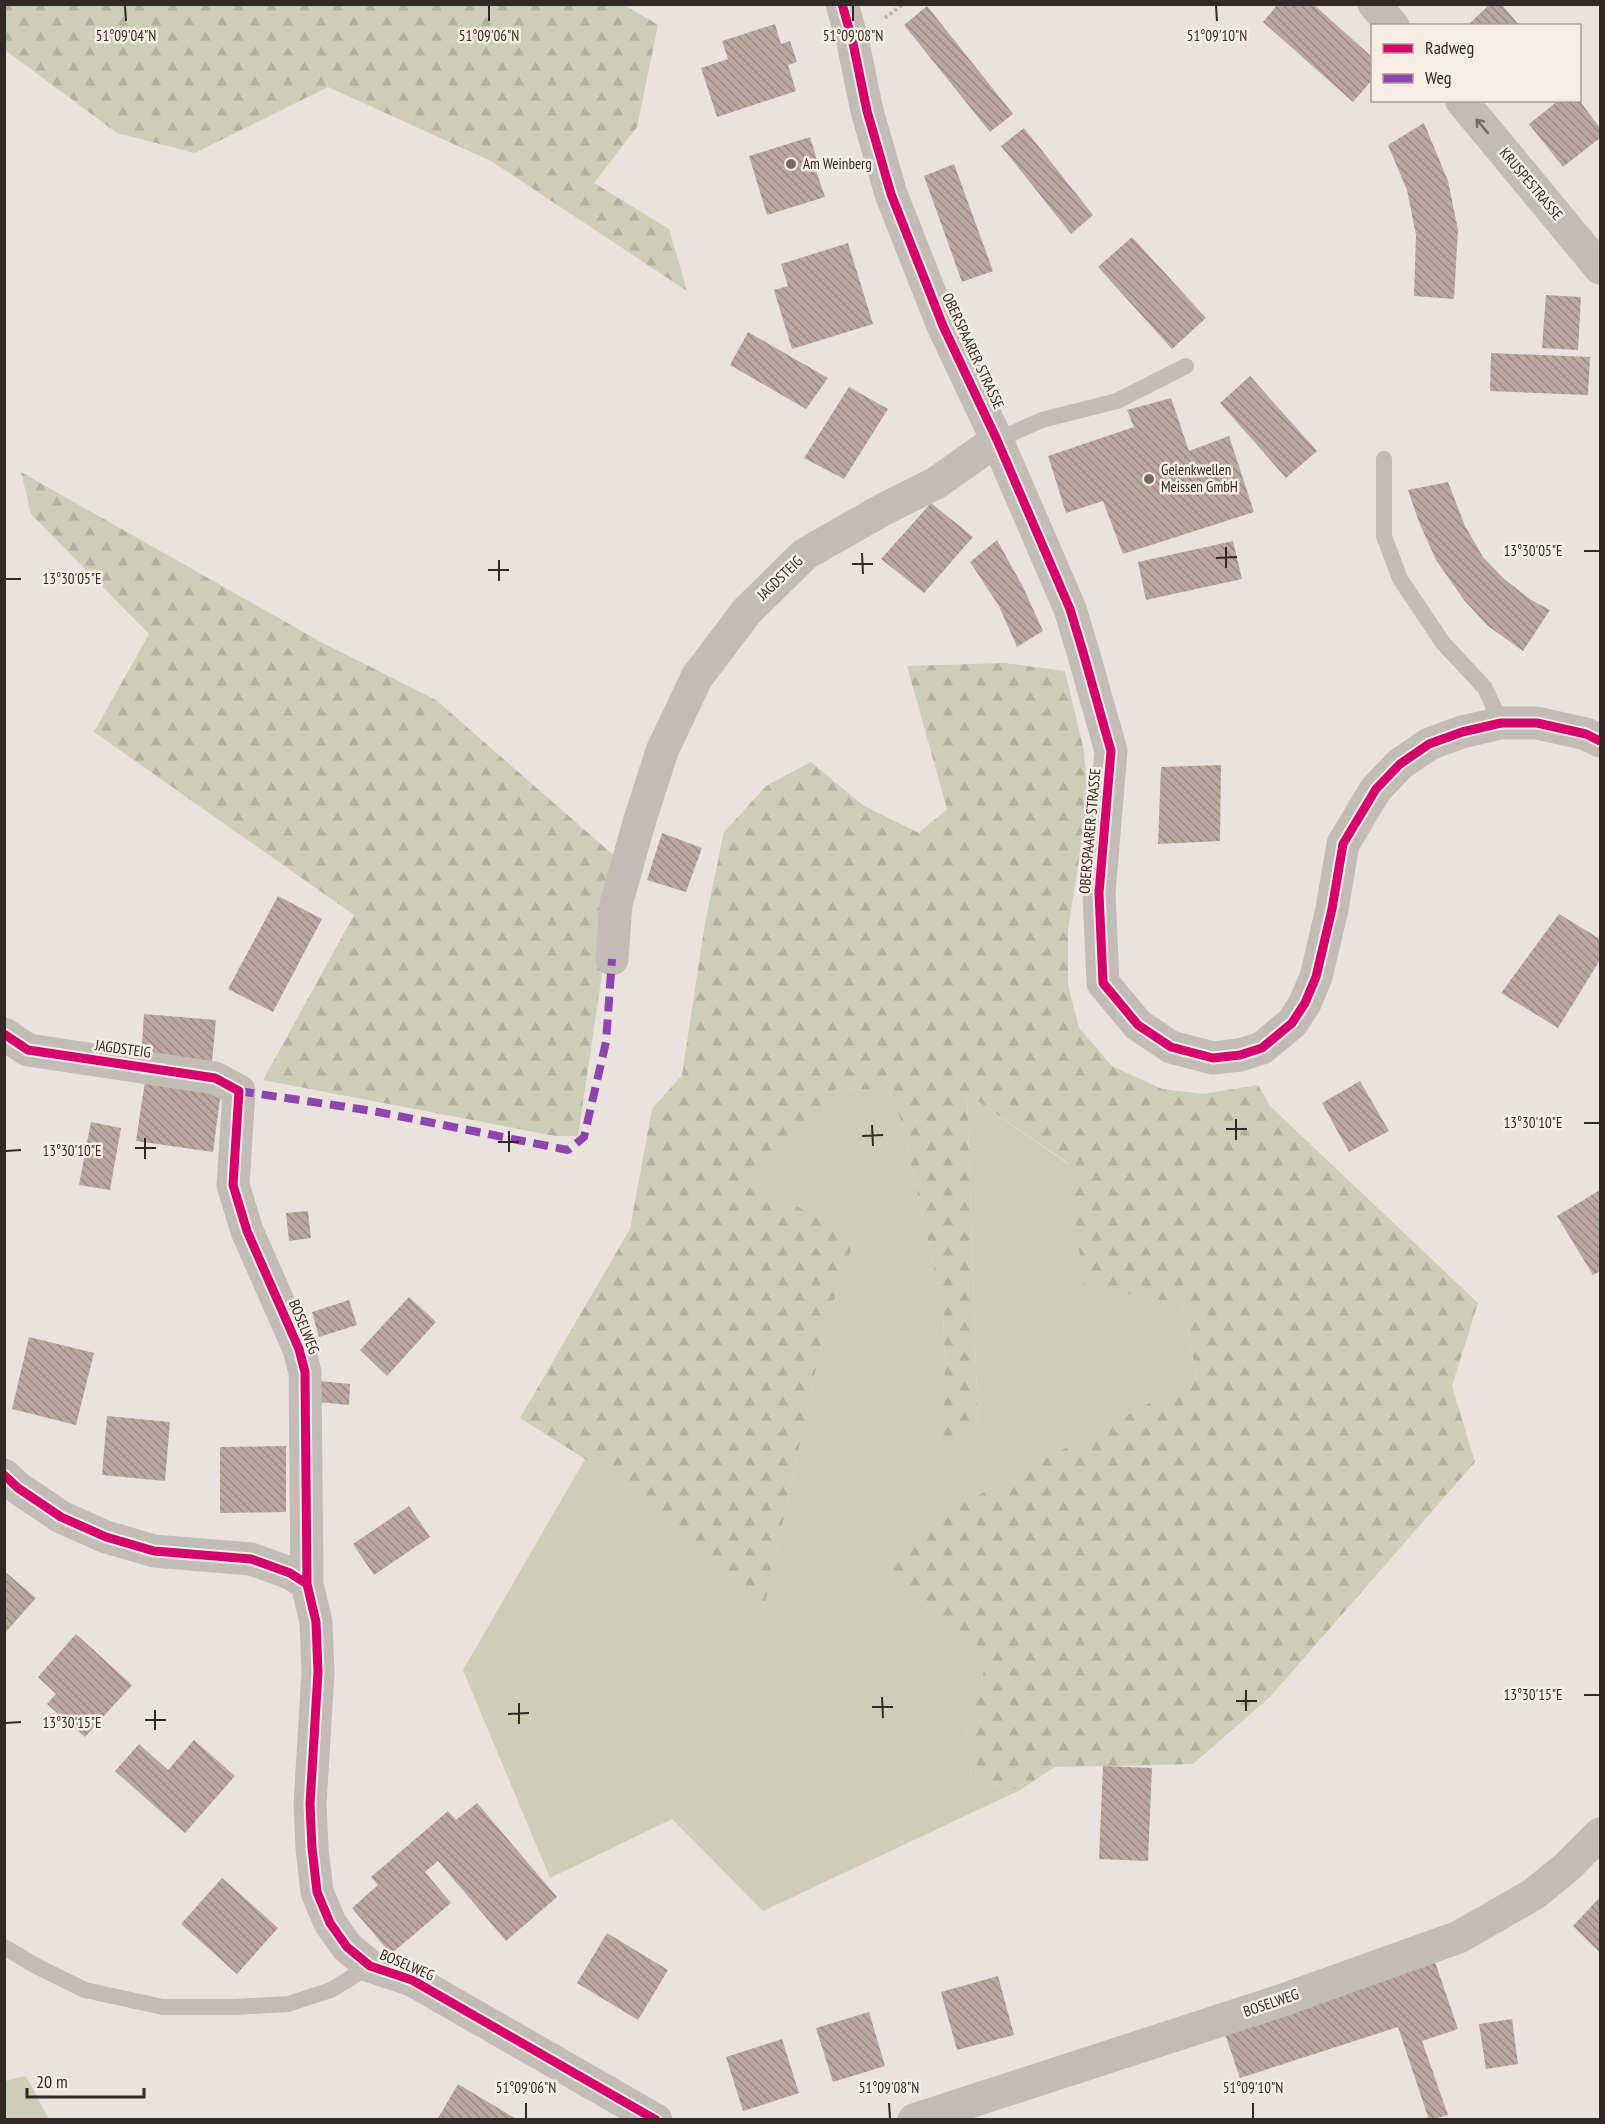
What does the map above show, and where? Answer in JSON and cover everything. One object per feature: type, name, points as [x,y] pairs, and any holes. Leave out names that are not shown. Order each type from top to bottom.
[{"type":"street","name":"OBERSPAARER STRASSE","points":[[842,4],[853,43],[867,111],[891,194],[943,326],[997,440],[1070,609],[1111,751],[1099,893],[1103,983],[1137,1025],[1171,1047],[1213,1058],[1240,1055],[1262,1048],[1292,1023],[1305,1003],[1316,977],[1332,909],[1343,844],[1376,789],[1400,764],[1429,744],[1462,732],[1501,723],[1537,723],[1586,734],[1600,741]]},
{"type":"street","points":[[1374,4],[1391,24]]},
{"type":"street","name":"KRUSPESTRASSE","points":[[1463,102],[1600,268]]},
{"type":"street","name":"JAGDSTEIG","points":[[612,959],[616,904],[639,824],[662,751],[697,677],[747,611],[805,554],[886,508],[936,483],[997,440]]},
{"type":"street","name":"JAGDSTEIG","points":[[4,1034],[28,1050],[215,1078],[239,1091]]},
{"type":"street","name":"BOSELWEG","points":[[239,1091],[233,1185],[247,1231],[298,1349],[305,1372],[307,1584],[316,1622],[318,1672],[310,1804],[317,1892],[330,1923],[347,1947],[370,1966],[412,1980],[656,2120]]},
{"type":"street","points":[[4,1475],[18,1488],[61,1517],[106,1536],[154,1551],[251,1559],[290,1573],[307,1584]]},
{"type":"street","name":"BOSELWEG","points":[[914,2120],[1280,2001],[1459,1937],[1534,1894],[1567,1867],[1600,1834]]},
{"type":"lane","name":"JAGDSTEIG","points":[[997,440],[1042,420],[1118,401],[1186,366]]},
{"type":"lane","points":[[1384,459],[1384,536],[1400,579],[1443,643],[1485,688],[1501,723]]},
{"type":"lane","points":[[4,1947],[84,1990],[163,2007],[288,2004],[331,1990],[370,1966]]},
{"type":"green space","points":[[5,4],[624,5],[658,25],[637,127],[594,183],[669,229],[687,291],[491,161],[328,87],[195,153],[117,133],[5,50]]},
{"type":"green space","points":[[21,472],[321,642],[436,700],[619,860],[578,1136],[555,1136],[263,1080],[354,915],[94,732],[149,634],[31,514]]},
{"type":"green space","points":[[1004,663],[1065,671],[1084,751],[1088,803],[1068,929],[1068,985],[1079,1028],[1112,1066],[1162,1089],[1203,1094],[1258,1085],[1270,1106],[1478,1303],[1452,1386],[1475,1462],[1270,1697],[1193,1764],[1055,1767],[1020,1790],[971,1780],[967,1727],[987,1661],[949,1635],[890,1578],[907,1531],[936,1518],[1197,1377],[1182,1304],[1084,1286],[1068,1163],[967,1094],[978,1427],[942,1441],[945,1367],[943,1308],[902,1123],[889,1090],[835,1089],[754,1186],[856,1235],[825,1328],[765,1604],[585,1459],[520,1418],[630,1229],[652,1109],[682,1075],[705,923],[724,832],[766,786],[811,762],[864,806],[919,833],[947,809],[907,666]]},
{"type":"green space","points":[[835,1089],[889,1090],[902,1123],[943,1308],[945,1367],[978,1427],[967,1094],[1068,1164],[1085,1286],[1182,1304],[1197,1377],[936,1518],[907,1531],[949,1635],[987,1661],[967,1727],[971,1780],[1020,1790],[763,1911],[672,1819],[550,1878],[463,1670],[585,1459],[765,1604],[825,1328],[856,1235],[753,1186]]},
{"type":"green space","points":[[26,2076],[49,2119],[5,2119],[5,2081]]},
{"type":"building","points":[[1278,4],[1313,4],[1371,56],[1371,81],[1353,102],[1263,22]]},
{"type":"building","points":[[1490,4],[1501,4],[1518,24],[1469,24]]},
{"type":"building","points":[[927,6],[1013,114],[990,132],[904,25]]},
{"type":"building","points":[[775,24],[781,44],[790,41],[797,62],[788,65],[796,91],[717,117],[701,68],[728,59],[722,41]]},
{"type":"building","points":[[1556,102],[1580,102],[1600,128],[1600,138],[1563,167],[1529,124]]},
{"type":"building","points":[[1424,123],[1448,181],[1458,230],[1454,299],[1414,296],[1416,235],[1407,190],[1388,145]]},
{"type":"building","points":[[1024,128],[1093,215],[1071,234],[1001,146]]},
{"type":"building","points":[[810,137],[817,160],[813,162],[825,197],[767,215],[749,156]]},
{"type":"building","points":[[954,164],[993,271],[962,282],[924,176]]},
{"type":"building","points":[[1132,237],[1206,318],[1172,349],[1098,267]]},
{"type":"building","points":[[848,243],[873,324],[792,349],[774,290],[788,286],[781,264]]},
{"type":"building","points":[[1546,295],[1581,297],[1578,350],[1542,348]]},
{"type":"building","points":[[748,332],[828,378],[806,409],[730,365]]},
{"type":"building","points":[[1491,353],[1590,357],[1588,395],[1490,391]]},
{"type":"building","points":[[1250,376],[1317,451],[1286,478],[1220,403]]},
{"type":"building","points":[[849,387],[888,409],[844,479],[804,458]]},
{"type":"building","name":"Gelenkwellen Meissen GmbH","points":[[1171,398],[1189,451],[1229,436],[1254,512],[1123,554],[1103,501],[1066,513],[1048,456],[1134,427],[1127,410]]},
{"type":"building","points":[[1448,482],[1465,526],[1483,557],[1504,579],[1531,600],[1550,610],[1523,651],[1488,626],[1464,600],[1436,560],[1419,522],[1408,490]]},
{"type":"building","points":[[931,503],[973,537],[924,593],[881,559]]},
{"type":"building","points":[[997,540],[1023,587],[1043,631],[1017,647],[999,606],[970,562]]},
{"type":"building","points":[[1233,541],[1242,579],[1146,600],[1138,562]]},
{"type":"building","points":[[1221,765],[1220,841],[1158,844],[1161,767]]},
{"type":"building","points":[[662,833],[702,848],[686,892],[647,880]]},
{"type":"building","points":[[278,896],[322,919],[273,1012],[228,989]]},
{"type":"building","points":[[1559,914],[1600,939],[1600,960],[1558,1028],[1501,993]]},
{"type":"building","points":[[144,1014],[216,1020],[212,1062],[141,1057]]},
{"type":"building","points":[[145,1081],[221,1092],[213,1152],[136,1141]]},
{"type":"building","points":[[1360,1081],[1389,1131],[1349,1152],[1322,1103]]},
{"type":"building","points":[[91,1122],[121,1128],[110,1190],[79,1185]]},
{"type":"building","points":[[1600,1190],[1600,1271],[1593,1275],[1557,1216]]},
{"type":"building","points":[[308,1211],[311,1238],[289,1241],[286,1213]]},
{"type":"building","points":[[409,1297],[436,1322],[387,1376],[360,1350]]},
{"type":"building","points":[[349,1300],[357,1325],[319,1337],[312,1312]]},
{"type":"building","points":[[29,1337],[94,1353],[76,1425],[12,1409]]},
{"type":"building","points":[[320,1381],[350,1384],[349,1405],[318,1402]]},
{"type":"building","points":[[107,1416],[170,1422],[165,1481],[102,1475]]},
{"type":"building","points":[[286,1446],[286,1512],[220,1513],[220,1447]]},
{"type":"building","points":[[409,1506],[430,1537],[374,1575],[353,1544]]},
{"type":"building","points":[[4,1571],[36,1598],[4,1634]]},
{"type":"building","points":[[76,1634],[132,1685],[85,1737],[47,1704],[56,1694],[38,1677]]},
{"type":"building","points":[[194,1740],[235,1776],[185,1833],[115,1771],[139,1744],[168,1770]]},
{"type":"building","points":[[1103,1766],[1152,1768],[1148,1861],[1099,1859]]},
{"type":"building","points":[[477,1803],[557,1897],[506,1941],[438,1861],[425,1872],[451,1903],[391,1954],[352,1908],[378,1885],[371,1877],[448,1811],[456,1820]]},
{"type":"building","points":[[222,1878],[278,1928],[237,1974],[181,1924]]},
{"type":"building","points":[[1600,1897],[1600,1953],[1573,1926]]},
{"type":"building","points":[[607,1933],[668,1970],[638,2020],[577,1983]]},
{"type":"building","points":[[1435,1962],[1458,2029],[1422,2041],[1448,2115],[1429,2120],[1398,2027],[1240,2078],[1224,2031]]},
{"type":"building","points":[[998,1976],[1014,2035],[957,2050],[941,1992]]},
{"type":"building","points":[[869,2012],[885,2066],[833,2082],[816,2028]]},
{"type":"building","points":[[1512,2019],[1518,2064],[1486,2069],[1479,2024]]},
{"type":"building","points":[[782,2039],[799,2093],[743,2111],[726,2057]]},
{"type":"building","points":[[458,2084],[518,2120],[437,2120]]},
{"type":"marked path","points":[[239,1091],[373,1111],[568,1150],[584,1137],[606,1042],[612,959]]},
{"type":"cycle path","points":[[842,4],[853,43],[867,111],[891,194],[943,326],[997,440],[1070,609],[1083,652],[1111,751],[1099,893],[1103,983],[1138,1025],[1171,1047],[1213,1058],[1240,1055],[1262,1048],[1292,1023],[1305,1003],[1316,977],[1332,909],[1343,844],[1376,789],[1400,764],[1429,744],[1462,732],[1501,723],[1537,723],[1586,734],[1600,741]]},
{"type":"cycle path","points":[[4,1034],[28,1050],[215,1078],[239,1091],[233,1185],[247,1231],[299,1349],[305,1372],[307,1584]]},
{"type":"cycle path","points":[[4,1475],[18,1488],[61,1517],[106,1537],[154,1551],[251,1559],[290,1573],[307,1584],[316,1622],[318,1672],[310,1804],[312,1848],[317,1892],[330,1923],[347,1947],[370,1966],[412,1980],[656,2120]]},
{"type":"place","name":"Am Weinberg","points":[[791,164]]},
{"type":"place","name":"Gelenkwellen Meissen GmbH","points":[[1149,479]]}]
